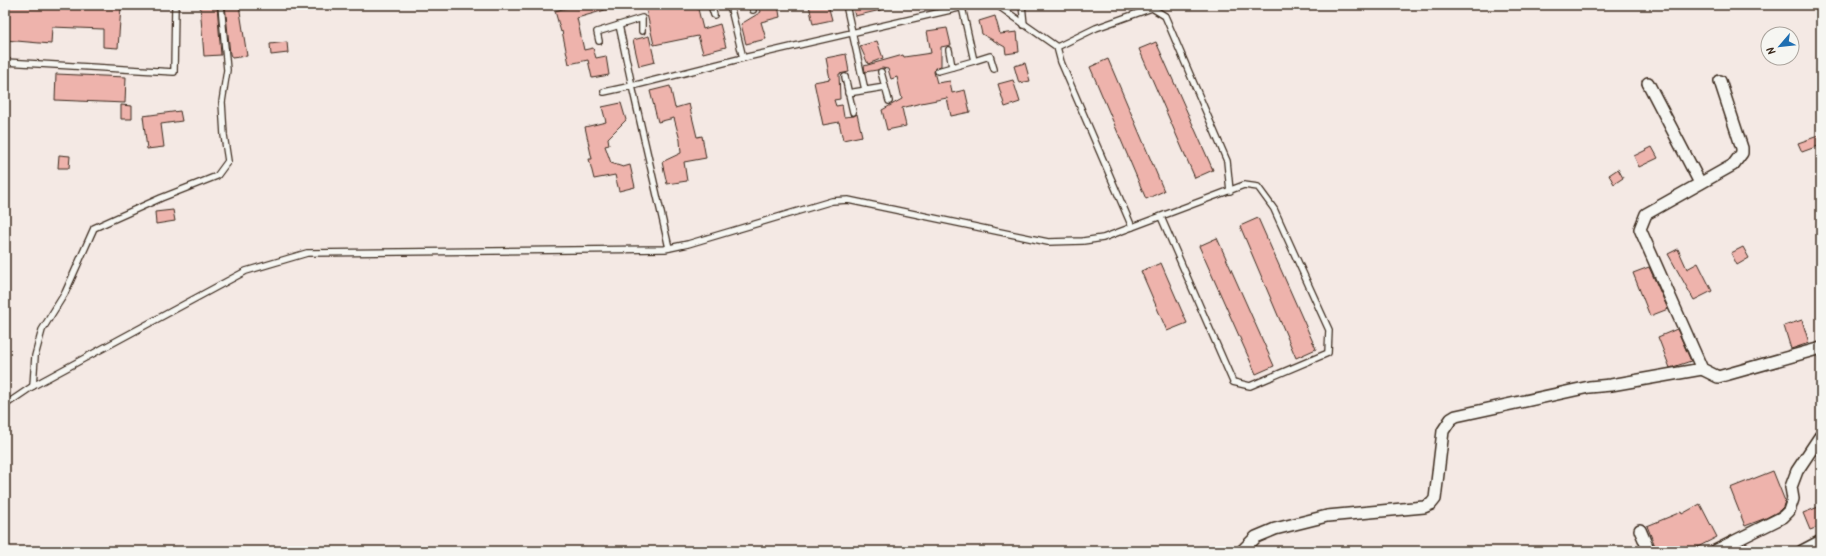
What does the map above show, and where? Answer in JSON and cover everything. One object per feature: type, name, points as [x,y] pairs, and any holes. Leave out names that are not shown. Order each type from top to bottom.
[{"type":"street","points":[[1702,369],[1640,229],[1646,214],[1733,165],[1742,153],[1742,148],[1720,81]]},
{"type":"street","points":[[1648,84],[1700,183]]},
{"type":"street","points":[[1242,551],[1256,537],[1275,529],[1327,516],[1424,507],[1431,504],[1435,499],[1443,431],[1451,419],[1456,416],[1589,387],[1611,385],[1702,369],[1718,377],[1821,348]]},
{"type":"street","points":[[1714,551],[1782,517],[1790,511],[1792,499],[1791,487],[1798,471],[1821,435]]},
{"type":"street","points":[[1640,530],[1649,551]]},
{"type":"street","points":[[1802,551],[1821,541]]},
{"type":"lane","points":[[5,62],[174,72],[175,5]]},
{"type":"lane","points":[[33,386],[35,356],[42,330],[65,293],[94,228],[161,198],[217,176],[228,162],[224,135],[222,102],[227,70],[221,5]]},
{"type":"lane","points":[[711,5],[714,15]]},
{"type":"lane","points":[[730,5],[743,58]]},
{"type":"lane","points":[[846,5],[865,90]]},
{"type":"lane","points":[[604,92],[853,31],[972,5]]},
{"type":"lane","points":[[997,5],[1057,47],[1061,62],[1132,227]]},
{"type":"lane","points":[[1022,5],[1024,25]]},
{"type":"lane","points":[[959,7],[974,61]]},
{"type":"lane","points":[[1057,47],[1096,28],[1152,8],[1165,16],[1227,162],[1230,191]]},
{"type":"lane","points":[[599,41],[597,32],[642,18],[642,31]]},
{"type":"lane","points":[[619,25],[669,248]]},
{"type":"lane","points":[[949,50],[952,67]]},
{"type":"lane","points":[[938,71],[990,56],[994,69]]},
{"type":"lane","points":[[881,72],[889,101]]},
{"type":"lane","points":[[846,76],[848,93],[853,112]]},
{"type":"lane","points":[[848,93],[885,87]]},
{"type":"lane","points":[[5,405],[33,386],[246,270],[307,253],[669,248],[688,244],[832,201],[848,200],[1048,242],[1082,241],[1103,238],[1161,218],[1244,185],[1258,187],[1274,209],[1329,330],[1328,353],[1250,386],[1233,382],[1161,218]]},
{"type":"building","points":[[5,5],[121,7],[118,48],[103,47],[103,29],[52,27],[51,44],[5,40]]},
{"type":"building","points":[[200,5],[217,5],[221,55],[204,56]]},
{"type":"building","points":[[225,5],[239,5],[247,56],[232,58],[230,54]]},
{"type":"building","points":[[577,5],[612,5],[612,8],[577,18],[584,50],[593,48],[596,58],[606,56],[609,75],[592,78],[588,60],[569,64],[562,31],[561,32],[555,11]]},
{"type":"building","points":[[645,5],[697,5],[703,29],[720,24],[726,47],[703,53],[698,36],[654,45]]},
{"type":"building","points":[[759,5],[778,5],[780,17],[761,22],[766,39],[746,44],[741,24],[761,12]]},
{"type":"building","points":[[809,5],[828,5],[832,20],[813,24]]},
{"type":"building","points":[[852,5],[884,5],[885,9],[855,16]]},
{"type":"building","points":[[995,16],[1000,34],[1017,32],[1019,52],[1006,54],[1005,47],[982,34],[979,21]]},
{"type":"building","points":[[947,28],[951,45],[941,47],[941,66],[935,68],[934,72],[937,83],[950,81],[952,93],[965,90],[970,112],[951,116],[947,98],[921,103],[902,108],[906,126],[887,130],[882,110],[902,99],[897,77],[891,79],[888,69],[882,68],[865,72],[864,66],[903,55],[904,57],[931,53],[927,31]]},
{"type":"building","points":[[649,36],[655,62],[639,66],[633,40]]},
{"type":"building","points":[[877,41],[883,58],[868,64],[860,46]]},
{"type":"building","points":[[287,42],[288,53],[271,55],[270,44]]},
{"type":"building","points":[[1156,42],[1213,170],[1195,178],[1139,49]]},
{"type":"building","points":[[846,54],[849,72],[839,74],[840,99],[834,100],[836,106],[842,105],[844,117],[854,116],[857,114],[862,136],[843,140],[839,122],[823,125],[814,82],[830,79],[826,58]]},
{"type":"building","points":[[1108,59],[1164,191],[1146,199],[1090,67]]},
{"type":"building","points":[[1025,63],[1030,81],[1019,83],[1014,66]]},
{"type":"building","points":[[56,74],[126,77],[125,103],[55,100]]},
{"type":"building","points":[[1013,80],[1020,102],[1005,107],[998,84]]},
{"type":"building","points":[[670,86],[675,108],[689,104],[697,137],[702,136],[706,158],[684,162],[687,181],[667,184],[662,162],[681,153],[680,140],[674,118],[658,122],[650,91]]},
{"type":"building","points":[[621,103],[626,120],[608,138],[609,145],[605,146],[611,163],[623,167],[630,165],[635,187],[619,191],[615,175],[594,179],[589,159],[592,159],[585,127],[606,122],[602,107]]},
{"type":"building","points":[[121,105],[132,106],[132,119],[121,119]]},
{"type":"building","points":[[180,111],[182,121],[161,124],[164,147],[147,149],[143,116]]},
{"type":"building","points":[[1821,135],[1821,145],[1802,152],[1798,143]]},
{"type":"building","points":[[1652,147],[1658,158],[1639,167],[1634,156]]},
{"type":"building","points":[[59,155],[70,156],[69,168],[58,168]]},
{"type":"building","points":[[1618,169],[1623,178],[1614,184],[1609,175]]},
{"type":"building","points":[[173,210],[175,221],[156,224],[155,212]]},
{"type":"building","points":[[1258,218],[1316,349],[1296,358],[1240,226]]},
{"type":"building","points":[[1217,238],[1274,366],[1256,374],[1199,246]]},
{"type":"building","points":[[1743,247],[1749,258],[1737,265],[1731,253]]},
{"type":"building","points":[[1678,249],[1687,269],[1698,263],[1712,291],[1694,300],[1668,254]]},
{"type":"building","points":[[1161,263],[1187,323],[1167,331],[1141,271]]},
{"type":"building","points":[[1649,267],[1668,309],[1650,316],[1633,273]]},
{"type":"building","points":[[1802,320],[1809,343],[1791,349],[1784,326]]},
{"type":"building","points":[[1677,329],[1691,361],[1670,368],[1658,337]]},
{"type":"building","points":[[1773,471],[1785,501],[1783,507],[1766,518],[1745,526],[1730,488]]},
{"type":"building","points":[[1700,504],[1717,537],[1690,551],[1657,551],[1647,526],[1681,512],[1682,514]]},
{"type":"building","points":[[1821,506],[1821,526],[1810,530],[1803,513]]}]
